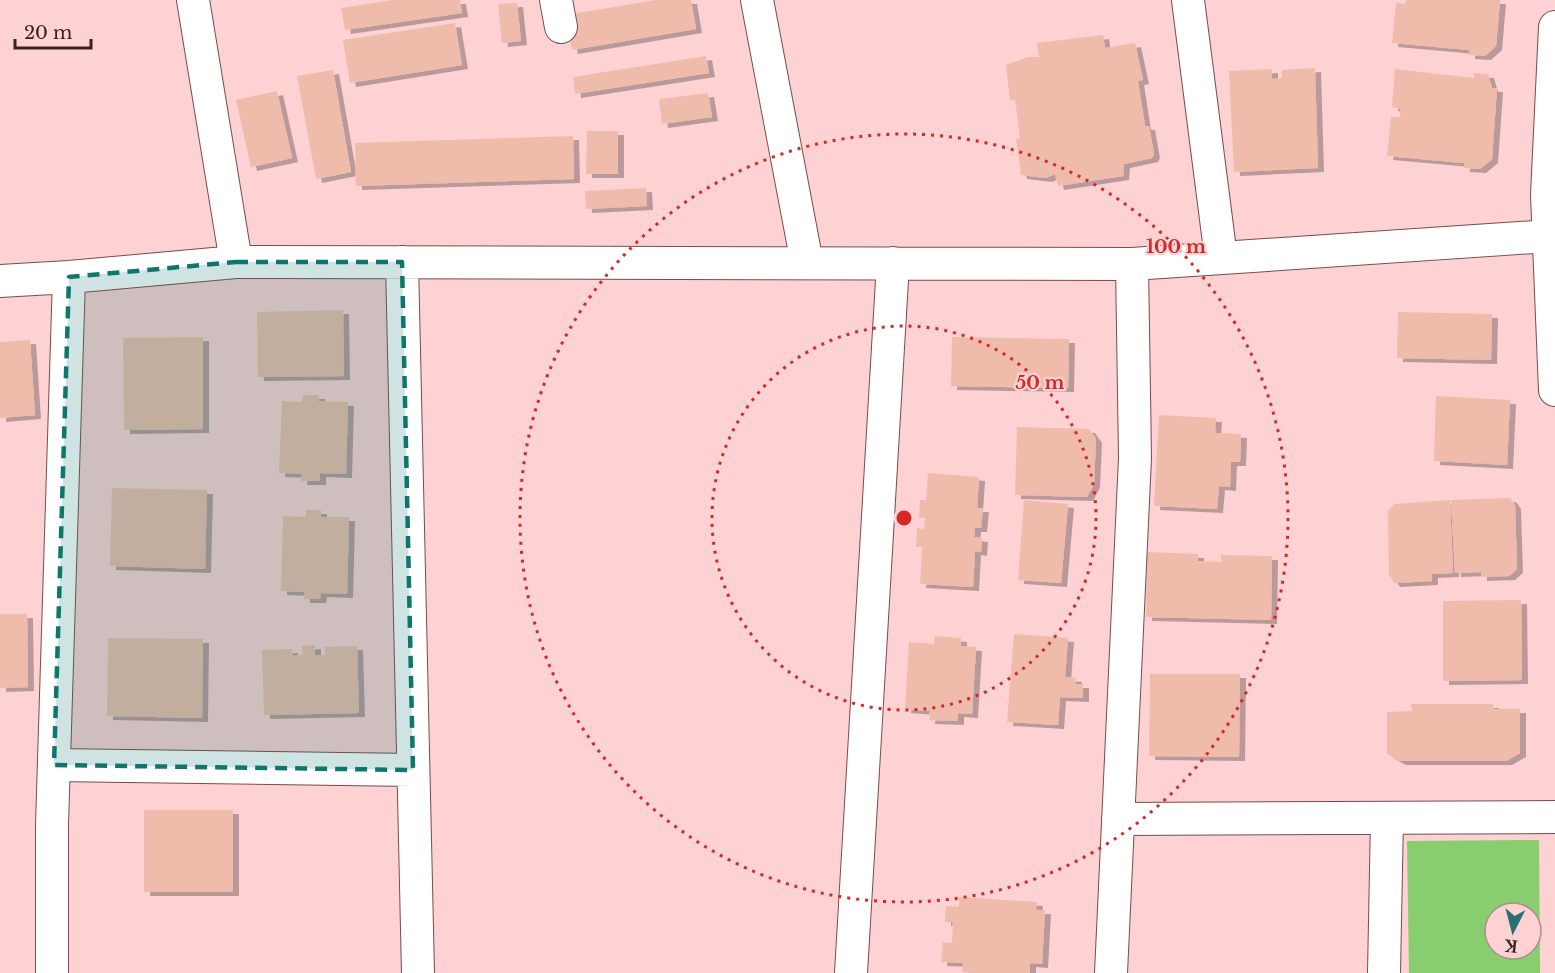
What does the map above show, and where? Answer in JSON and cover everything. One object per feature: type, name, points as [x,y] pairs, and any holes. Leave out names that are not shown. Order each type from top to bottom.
[{"type":"street","points":[[193,0],[236,262]]},
{"type":"street","points":[[757,0],[807,263]]},
{"type":"street","points":[[1188,0],[1221,258]]},
{"type":"street","points":[[1555,27],[1551,195],[1555,390]]},
{"type":"street","points":[[0,281],[236,262],[1132,264],[1221,258],[1551,251]]},
{"type":"street","points":[[402,262],[418,973]]},
{"type":"street","points":[[851,973],[893,263]]},
{"type":"street","points":[[1111,973],[1135,458],[1132,264]]},
{"type":"street","points":[[52,973],[52,825],[69,277]]},
{"type":"street","points":[[54,765],[413,770]]},
{"type":"street","points":[[1118,819],[1555,817]]},
{"type":"street","points":[[1384,973],[1387,818]]},
{"type":"highlighted area","points":[[236,262],[402,262],[413,770],[54,765],[69,277]]},
{"type":"green space","points":[[1539,840],[1539,901],[1483,901],[1483,961],[1540,961],[1540,973],[1409,973],[1407,841]]},
{"type":"building","points":[[393,0],[460,0],[462,13],[345,30],[341,8]]},
{"type":"building","points":[[655,0],[691,0],[696,29],[572,50],[566,15]]},
{"type":"building","points":[[1406,0],[1500,0],[1496,46],[1485,56],[1469,55],[1469,50],[1392,43],[1396,3],[1405,4]]},
{"type":"building","points":[[517,3],[521,41],[502,43],[498,4]]},
{"type":"building","points":[[455,23],[462,65],[350,83],[343,40]]},
{"type":"building","points":[[1103,35],[1105,48],[1135,43],[1143,80],[1138,81],[1145,126],[1149,126],[1154,154],[1152,158],[1124,164],[1123,176],[1058,186],[1055,174],[1046,178],[1021,175],[1016,139],[1020,138],[1015,99],[1010,101],[1006,65],[1028,57],[1039,57],[1037,43]]},
{"type":"building","points":[[706,56],[709,73],[575,94],[573,77]]},
{"type":"building","points":[[1315,68],[1318,168],[1234,172],[1229,71],[1272,69],[1272,79],[1282,78],[1282,70]]},
{"type":"building","points":[[1395,69],[1474,78],[1474,73],[1488,74],[1492,88],[1497,88],[1492,159],[1480,169],[1464,168],[1464,163],[1387,156],[1391,117],[1400,117],[1401,109],[1392,107]]},
{"type":"building","points":[[333,70],[351,172],[316,179],[297,76]]},
{"type":"building","points":[[277,91],[292,158],[251,167],[236,100]]},
{"type":"building","points":[[708,93],[712,117],[662,124],[659,99]]},
{"type":"building","points":[[587,131],[618,131],[618,174],[586,174]]},
{"type":"building","points":[[573,136],[574,179],[356,186],[355,143]]},
{"type":"building","points":[[646,188],[647,206],[586,209],[585,191]]},
{"type":"building","points":[[343,310],[344,376],[258,377],[257,312]]},
{"type":"building","points":[[1398,312],[1492,314],[1491,360],[1397,358]]},
{"type":"building","points":[[203,337],[203,429],[124,430],[123,338]]},
{"type":"building","points":[[952,337],[1069,339],[1068,388],[951,386]]},
{"type":"building","points":[[30,340],[35,415],[0,418],[0,342]]},
{"type":"building","points":[[303,395],[319,395],[319,401],[348,402],[346,474],[320,473],[320,481],[301,481],[302,474],[279,473],[282,401],[302,402]]},
{"type":"building","points":[[1436,396],[1510,400],[1507,465],[1434,461]]},
{"type":"building","points":[[1159,415],[1216,418],[1215,433],[1241,434],[1240,462],[1231,462],[1230,487],[1219,486],[1217,509],[1154,506]]},
{"type":"building","points":[[1017,427],[1089,429],[1096,439],[1094,484],[1087,497],[1015,495]]},
{"type":"building","points":[[928,473],[979,477],[977,508],[983,508],[981,528],[975,528],[974,537],[982,538],[981,552],[975,551],[973,587],[920,584],[922,547],[916,547],[917,528],[924,529],[925,518],[919,518],[920,500],[926,500]]},
{"type":"building","points":[[112,488],[207,490],[205,569],[110,566]]},
{"type":"building","points":[[1510,498],[1515,505],[1517,569],[1509,576],[1481,577],[1481,572],[1455,573],[1451,500]]},
{"type":"building","points":[[1024,500],[1068,504],[1061,583],[1018,580]]},
{"type":"building","points":[[1450,500],[1453,573],[1432,574],[1432,581],[1394,583],[1389,575],[1388,511],[1394,504]]},
{"type":"building","points":[[306,510],[321,510],[321,517],[349,517],[347,594],[321,593],[320,599],[304,599],[304,592],[281,591],[283,516],[306,517]]},
{"type":"building","points":[[1147,552],[1198,554],[1198,561],[1221,562],[1221,555],[1272,556],[1271,620],[1146,617]]},
{"type":"building","points":[[1521,600],[1522,680],[1443,681],[1443,601]]},
{"type":"building","points":[[0,614],[27,614],[28,687],[0,688]]},
{"type":"building","points":[[1014,634],[1068,638],[1065,677],[1076,678],[1075,684],[1083,684],[1083,698],[1060,697],[1058,725],[1007,722]]},
{"type":"building","points":[[935,636],[961,638],[961,646],[976,647],[972,714],[958,713],[958,721],[929,720],[930,711],[905,709],[909,642],[934,644]]},
{"type":"building","points":[[108,638],[203,639],[202,718],[107,716]]},
{"type":"building","points":[[315,645],[315,655],[325,655],[325,647],[357,646],[359,713],[264,715],[262,650],[292,649],[293,656],[303,655],[302,646]]},
{"type":"building","points":[[1150,674],[1240,674],[1239,757],[1149,756]]},
{"type":"building","points":[[1411,704],[1493,704],[1494,709],[1520,709],[1520,753],[1506,761],[1400,761],[1387,754],[1387,712],[1412,711]]},
{"type":"building","points":[[144,810],[233,810],[233,892],[144,892]]},
{"type":"building","points":[[959,897],[1037,902],[1036,910],[1045,910],[1042,964],[1030,963],[1030,973],[982,973],[962,972],[963,963],[941,962],[943,942],[952,943],[953,922],[945,922],[946,906],[959,907]]}]
